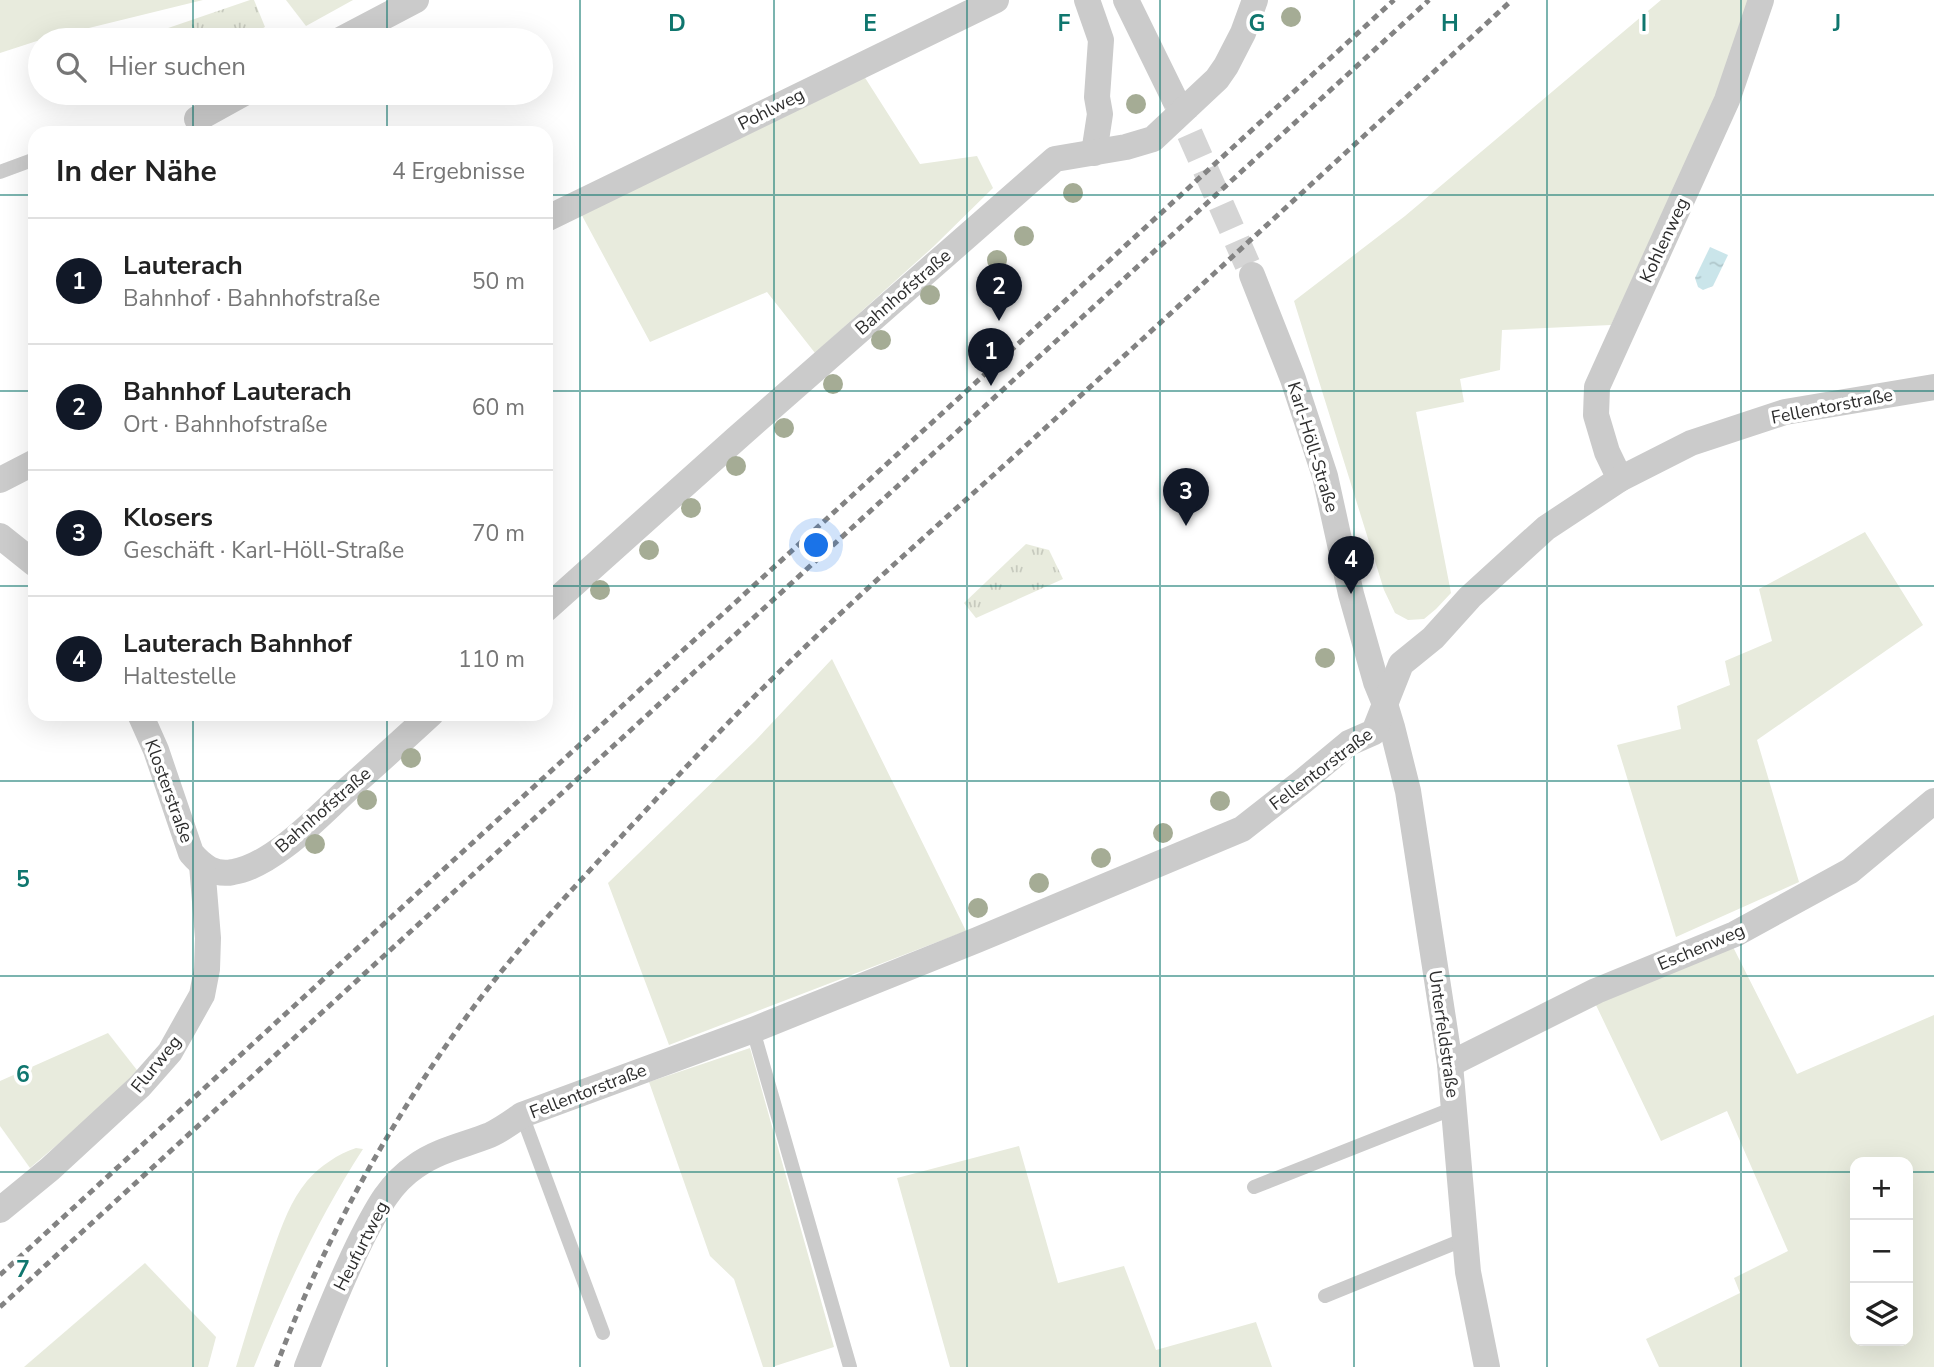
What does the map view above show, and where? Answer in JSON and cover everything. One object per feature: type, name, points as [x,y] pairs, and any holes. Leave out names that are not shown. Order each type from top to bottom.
[{"type":"street","points":[[363,28],[416,0]]},
{"type":"street","name":"Pohlweg","points":[[553,216],[996,0]]},
{"type":"street","points":[[1087,0],[1101,40],[1097,97],[1100,114],[1094,153]]},
{"type":"street","points":[[1126,0],[1174,98]]},
{"type":"street","name":"Bahnhofstraße","points":[[553,603],[1055,159],[1126,147],[1153,139],[1217,79],[1243,33],[1255,0]]},
{"type":"street","name":"Kohlenweg","points":[[1620,479],[1606,452],[1595,415],[1597,387],[1727,100],[1761,0]]},
{"type":"street","points":[[197,119],[222,105]]},
{"type":"street","name":"Karl-Höll-Straße","points":[[1252,275],[1293,379],[1325,476],[1354,604],[1385,704]]},
{"type":"street","name":"Fellentorstraße","points":[[522,1115],[753,1030],[1242,829],[1349,743],[1374,732],[1401,664],[1433,638],[1470,597],[1546,528],[1620,479],[1691,443],[1785,412],[1934,387]]},
{"type":"street","points":[[0,480],[28,466]]},
{"type":"street","points":[[0,536],[28,558]]},
{"type":"street","name":"Unterfeldstraße","points":[[1385,704],[1408,791],[1450,1064],[1468,1272],[1487,1367]]},
{"type":"street","name":"Klosterstraße","points":[[143,721],[156,750],[191,853],[202,865]]},
{"type":"street","name":"Bahnhofstraße","points":[[202,865],[214,871],[230,873],[253,867],[273,854],[423,721]]},
{"type":"street","name":"Eschenweg","points":[[1450,1064],[1596,990],[1735,934],[1850,871],[1934,801]]},
{"type":"street","name":"Flurweg","points":[[0,1210],[50,1169],[140,1086],[170,1052],[202,995],[207,969],[208,939],[202,865]]},
{"type":"street","name":"Heufurtweg","points":[[307,1367],[346,1272],[393,1185],[430,1157],[492,1134],[522,1115]]},
{"type":"lane","points":[[0,172],[28,162]]},
{"type":"lane","points":[[753,1030],[850,1367]]},
{"type":"lane","points":[[1254,1187],[1454,1108]]},
{"type":"lane","name":"Fellentorstraße","points":[[522,1115],[603,1334]]},
{"type":"lane","points":[[1325,1296],[1465,1239]]},
{"type":"green space","points":[[0,0],[203,0],[89,28],[28,28],[28,44],[0,53]]},
{"type":"green space","points":[[250,0],[254,0],[265,27],[263,28],[168,28]]},
{"type":"green space","points":[[286,0],[353,0],[306,26]]},
{"type":"green space","points":[[1661,0],[1748,0],[1720,95],[1611,325],[1502,330],[1500,370],[1460,379],[1464,402],[1416,412],[1451,593],[1424,619],[1408,620],[1395,613],[1384,590],[1294,301],[1405,216]]},
{"type":"green space","points":[[862,73],[920,164],[977,156],[993,188],[933,247],[815,353],[767,292],[650,342],[579,210]]},
{"type":"green space","points":[[1865,532],[1923,625],[1757,740],[1799,882],[1676,937],[1617,745],[1681,729],[1677,706],[1730,685],[1725,661],[1772,641],[1759,589]]},
{"type":"green space","points":[[1026,544],[1049,550],[1063,579],[976,618],[964,603]]},
{"type":"green space","points":[[832,659],[966,931],[669,1045],[608,883],[755,741]]},
{"type":"green space","points":[[1730,941],[1797,1074],[1934,1015],[1934,1367],[1659,1367],[1646,1339],[1740,1293],[1734,1278],[1788,1251],[1727,1111],[1661,1141],[1595,1003]]},
{"type":"green space","points":[[108,1033],[140,1074],[30,1168],[0,1126],[0,1081]]},
{"type":"green space","points":[[750,1048],[834,1347],[772,1367],[763,1367],[734,1279],[710,1256],[649,1082]]},
{"type":"green space","points":[[1019,1146],[1058,1283],[1124,1266],[1156,1350],[1256,1322],[1272,1367],[950,1367],[897,1178]]},
{"type":"green space","points":[[356,1148],[363,1149],[303,1255],[254,1367],[236,1367],[269,1263],[292,1204],[301,1188],[318,1170],[336,1157]]},
{"type":"green space","points":[[145,1263],[216,1337],[208,1367],[24,1367]]},
{"type":"water","points":[[1710,247],[1728,255],[1713,286],[1703,290],[1698,287],[1695,278]]},
{"type":"tunnel","points":[[1174,98],[1252,275]]},
{"type":"railway","points":[[0,1275],[1394,0]]},
{"type":"railway","points":[[0,1307],[1429,0]]},
{"type":"railway","points":[[276,1367],[335,1232],[407,1104],[462,1023],[566,896],[712,739],[822,631],[1512,0]]},
{"type":"place","name":"Bahnhof Lauterach","points":[[999,321]]},
{"type":"place","name":"Lauterach","points":[[991,386]]},
{"type":"place","name":"Klosers","points":[[1186,526]]},
{"type":"place","name":"Lauterach Bahnhof","points":[[1351,594]]}]
